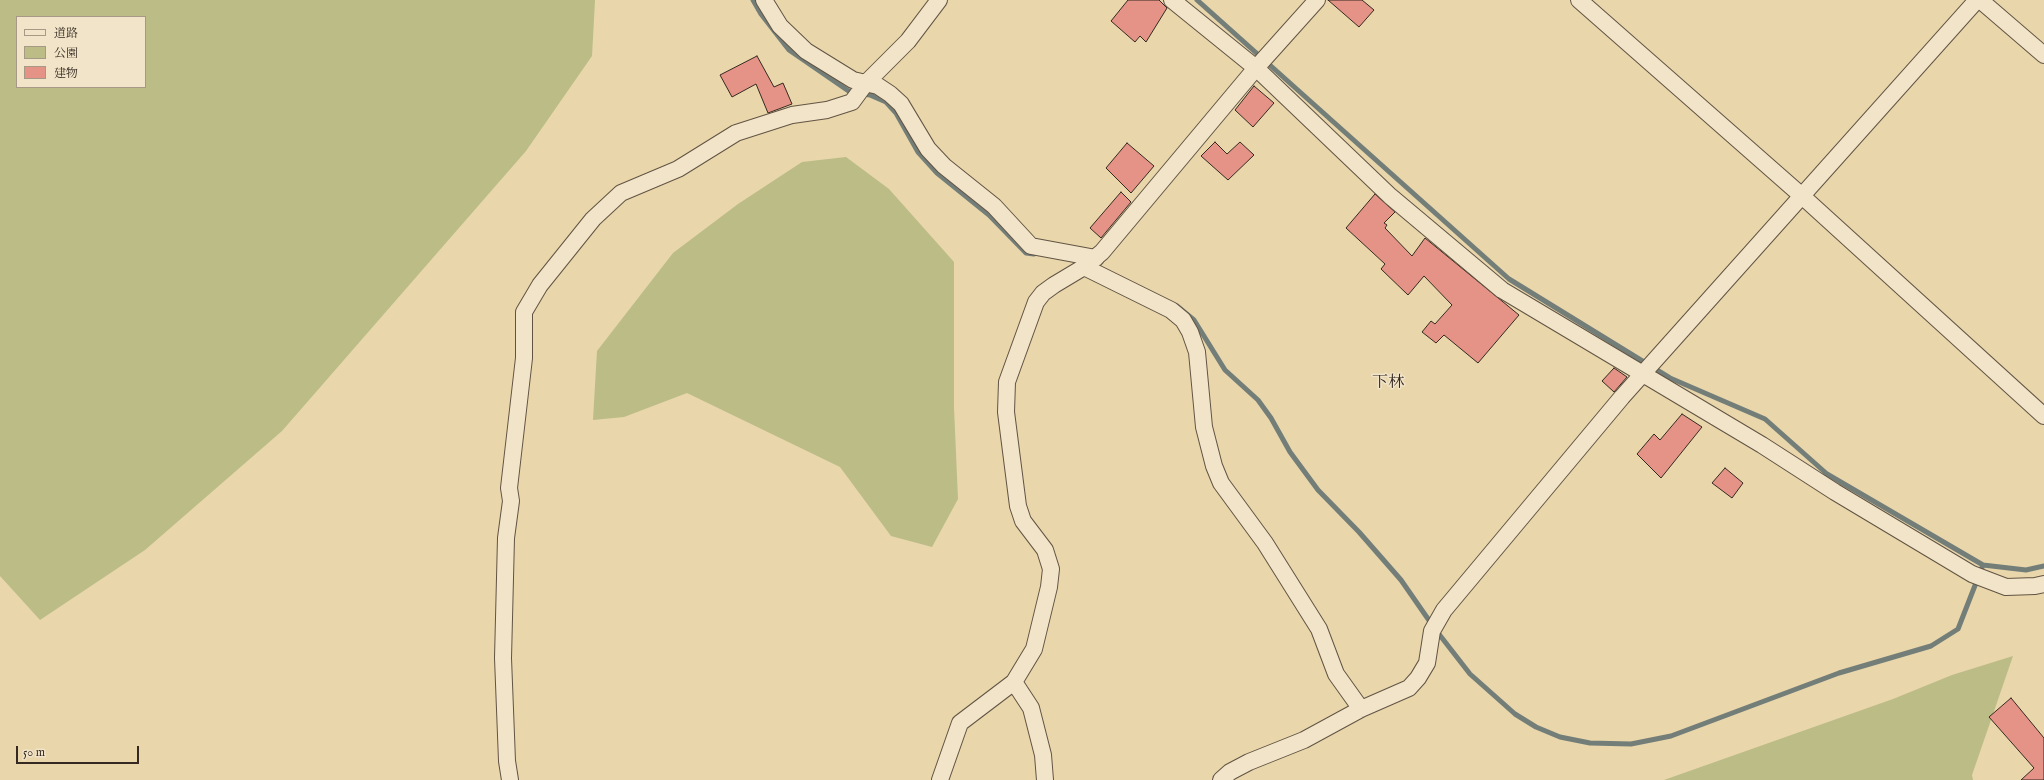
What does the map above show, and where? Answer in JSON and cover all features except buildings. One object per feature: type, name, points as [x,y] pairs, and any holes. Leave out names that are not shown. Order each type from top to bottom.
[{"type":"street","points":[[764,0],[780,26],[806,51],[853,80],[861,90]]},
{"type":"street","points":[[510,780],[507,761],[503,658],[506,538],[511,501],[509,488],[524,358],[524,312],[540,285],[593,219],[621,193],[678,169],[736,133],[792,115],[827,110],[852,102],[861,90],[908,41],[923,19],[939,0]]},
{"type":"street","points":[[1172,0],[1261,62],[1390,196],[1502,290],[1647,369],[1978,577],[2006,586],[2035,586],[2044,584]]},
{"type":"street","points":[[940,780],[960,723],[1014,682],[1034,649],[1049,587],[1051,569],[1046,550],[1023,521],[1018,506],[1006,412],[1007,382],[1036,302],[1043,293],[1054,285],[1090,263],[1261,62],[1316,0]]},
{"type":"street","points":[[1579,0],[1802,196],[2044,416]]},
{"type":"street","points":[[1221,780],[1230,772],[1249,762],[1304,740],[1360,708],[1409,688],[1418,678],[1427,663],[1435,627],[1444,610],[1647,369],[1977,0]]},
{"type":"street","points":[[1980,0],[2044,55]]},
{"type":"street","points":[[861,90],[878,86],[901,104],[928,149],[944,166],[994,206],[1032,246],[1090,263],[1171,310],[1184,320],[1197,352],[1204,427],[1214,466],[1221,483],[1265,542],[1319,629],[1336,674],[1360,708]]},
{"type":"street","points":[[1014,682],[1031,708],[1043,755],[1045,780]]},
{"type":"green space","points":[[0,0],[595,0],[592,56],[526,151],[282,431],[145,550],[40,620],[0,576]]},
{"type":"green space","points":[[846,157],[889,189],[954,262],[954,408],[958,499],[932,547],[891,536],[840,467],[687,393],[624,417],[593,420],[597,351],[673,253],[738,204],[802,162]]},
{"type":"green space","points":[[2013,656],[1972,775],[1973,780],[1664,780],[1893,699],[1952,675]]},
{"type":"waterway","points":[[753,0],[761,14],[789,50],[850,92],[870,95],[886,102],[896,113],[918,152],[937,173],[989,215],[1026,253],[1034,254]]},
{"type":"waterway","points":[[1197,0],[1509,279],[1670,378],[1765,419],[1827,474],[1983,565],[2026,570],[2044,566]]},
{"type":"waterway","points":[[1177,306],[1194,320],[1225,370],[1258,400],[1271,418],[1290,452],[1318,490],[1359,532],[1401,580],[1435,629],[1470,674],[1515,714],[1536,727],[1560,737],[1590,743],[1631,744],[1671,736],[1839,673],[1931,646],[1958,629],[1983,565]]},
{"type":"district","name":"下林","points":[[1388,384]]}]
